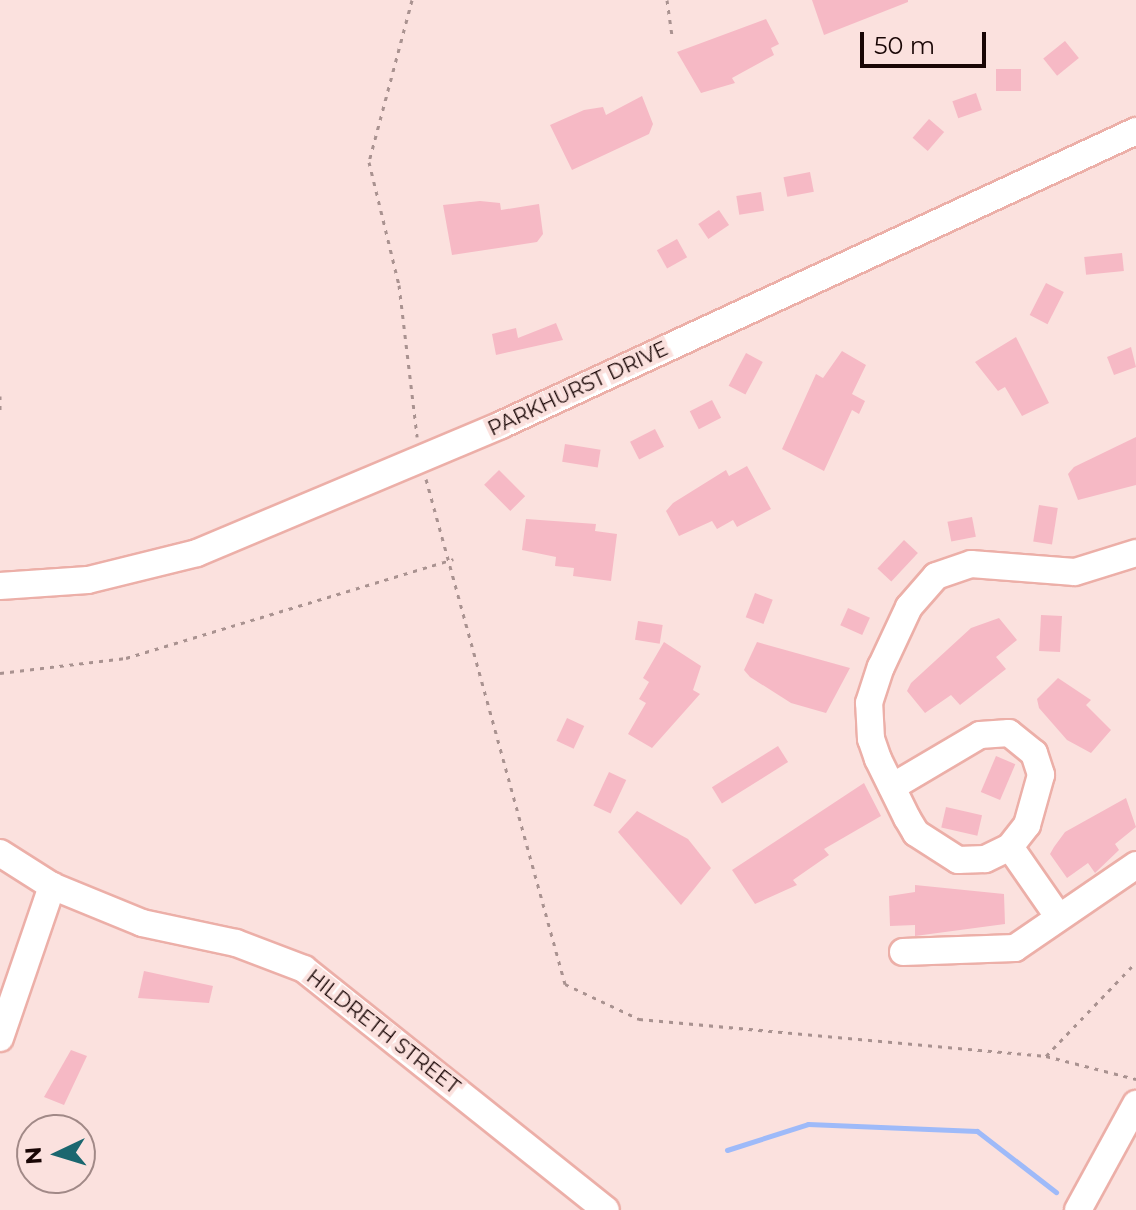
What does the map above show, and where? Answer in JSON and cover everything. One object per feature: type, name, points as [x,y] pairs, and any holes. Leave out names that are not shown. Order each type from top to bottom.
[{"type":"street","name":"PARKHURST DRIVE","points":[[0,586],[88,580],[197,553],[420,460],[1136,131]]},
{"type":"street","points":[[892,787],[980,735],[1009,733],[1034,753],[1041,775],[1027,825],[1010,847],[976,861],[940,853],[916,833],[892,787],[871,739],[869,703],[922,588],[971,564],[1075,572],[1136,553]]},
{"type":"street","points":[[1010,847],[1058,916]]},
{"type":"street","name":"HILDRETH STREET","points":[[0,853],[52,886],[142,923],[236,943],[304,969],[606,1210]]},
{"type":"street","points":[[903,952],[1015,948],[1136,865]]},
{"type":"street","points":[[0,1038],[52,886]]},
{"type":"street","points":[[1078,1210],[1136,1104]]},
{"type":"path","points":[[412,0],[369,162],[399,285],[420,460],[453,559],[490,730],[565,984],[639,1019],[1046,1056],[1136,1079]]},
{"type":"path","points":[[667,0],[672,35]]},
{"type":"path","points":[[0,396],[0,413]]},
{"type":"path","points":[[0,673],[126,658],[453,559]]},
{"type":"path","points":[[1046,1056],[1136,962]]},
{"type":"building","points":[[812,0],[908,0],[908,2],[824,35]]},
{"type":"building","points":[[766,19],[779,44],[771,48],[774,55],[732,78],[735,83],[701,93],[677,52]]},
{"type":"building","points":[[1065,41],[1079,58],[1057,76],[1043,59]]},
{"type":"building","points":[[996,69],[1021,69],[1021,91],[996,91]]},
{"type":"building","points":[[976,93],[982,110],[958,118],[952,101]]},
{"type":"building","points":[[642,96],[653,124],[649,134],[572,170],[550,125],[584,110],[603,107],[606,115]]},
{"type":"building","points":[[929,119],[944,132],[928,151],[913,138]]},
{"type":"building","points":[[810,172],[814,192],[787,197],[783,177]]},
{"type":"building","points":[[761,192],[764,211],[739,215],[736,196]]},
{"type":"building","points":[[480,201],[500,203],[501,210],[539,204],[543,234],[537,242],[452,255],[443,205]]},
{"type":"building","points":[[719,210],[729,225],[708,239],[698,224]]},
{"type":"building","points":[[677,239],[687,257],[667,269],[657,250]]},
{"type":"building","points":[[1122,253],[1124,271],[1086,275],[1084,257]]},
{"type":"building","points":[[1046,283],[1064,292],[1047,324],[1030,315]]},
{"type":"building","points":[[556,323],[563,340],[496,355],[492,334],[516,328],[518,338]]},
{"type":"building","points":[[1016,337],[1049,403],[1022,416],[1005,387],[998,391],[975,362]]},
{"type":"building","points":[[1131,347],[1136,367],[1114,375],[1107,357]]},
{"type":"building","points":[[842,351],[866,365],[852,394],[865,401],[859,414],[852,410],[824,471],[782,449],[816,374],[823,378]]},
{"type":"building","points":[[746,353],[763,362],[745,395],[729,386]]},
{"type":"building","points":[[712,400],[721,418],[699,429],[690,411]]},
{"type":"building","points":[[655,429],[664,447],[639,460],[630,442]]},
{"type":"building","points":[[1136,437],[1136,485],[1078,500],[1068,474],[1074,467]]},
{"type":"building","points":[[565,444],[601,450],[598,467],[562,462]]},
{"type":"building","points":[[747,466],[771,509],[737,527],[733,520],[717,529],[712,521],[679,536],[666,511],[673,503],[726,470],[729,476]]},
{"type":"building","points":[[499,470],[525,496],[510,511],[484,485]]},
{"type":"building","points":[[1039,505],[1058,508],[1052,545],[1033,542]]},
{"type":"building","points":[[972,517],[976,537],[951,541],[947,522]]},
{"type":"building","points":[[526,519],[596,524],[595,531],[617,534],[611,581],[573,576],[574,568],[555,566],[556,557],[522,550]]},
{"type":"building","points":[[904,540],[918,553],[891,581],[877,569]]},
{"type":"building","points":[[755,593],[773,600],[763,624],[746,617]]},
{"type":"building","points":[[848,608],[870,618],[862,635],[840,625]]},
{"type":"building","points":[[1041,615],[1062,616],[1060,652],[1039,651]]},
{"type":"building","points":[[999,618],[1017,640],[996,657],[1006,669],[960,705],[951,695],[925,713],[907,691],[911,683],[971,628]]},
{"type":"building","points":[[638,621],[663,625],[660,644],[635,640]]},
{"type":"building","points":[[664,642],[701,666],[693,690],[700,694],[652,748],[628,734],[646,703],[639,699],[649,682],[643,678]]},
{"type":"building","points":[[757,642],[850,668],[826,713],[791,703],[750,677],[744,670]]},
{"type":"building","points":[[1058,678],[1091,700],[1086,705],[1111,730],[1091,753],[1067,740],[1039,708],[1037,699]]},
{"type":"building","points":[[567,718],[584,726],[574,749],[556,741]]},
{"type":"building","points":[[778,746],[788,762],[722,803],[712,787]]},
{"type":"building","points":[[996,756],[1015,764],[1000,800],[981,792]]},
{"type":"building","points":[[609,772],[626,780],[611,814],[593,806]]},
{"type":"building","points":[[864,783],[881,816],[824,849],[829,855],[793,880],[797,885],[755,904],[732,870]]},
{"type":"building","points":[[1126,798],[1136,827],[1115,844],[1119,850],[1095,873],[1088,863],[1067,878],[1050,854],[1065,832]]},
{"type":"building","points":[[946,807],[982,815],[977,836],[941,827]]},
{"type":"building","points":[[637,811],[688,839],[711,868],[681,905],[618,832]]},
{"type":"building","points":[[915,885],[1004,894],[1005,924],[915,936],[915,925],[890,926],[889,896],[915,892]]},
{"type":"building","points":[[144,971],[213,986],[209,1003],[138,998]]},
{"type":"building","points":[[71,1050],[87,1056],[64,1105],[44,1097]]},
{"type":"waterway","points":[[727,1150],[808,1124],[977,1131],[1056,1192]]}]
